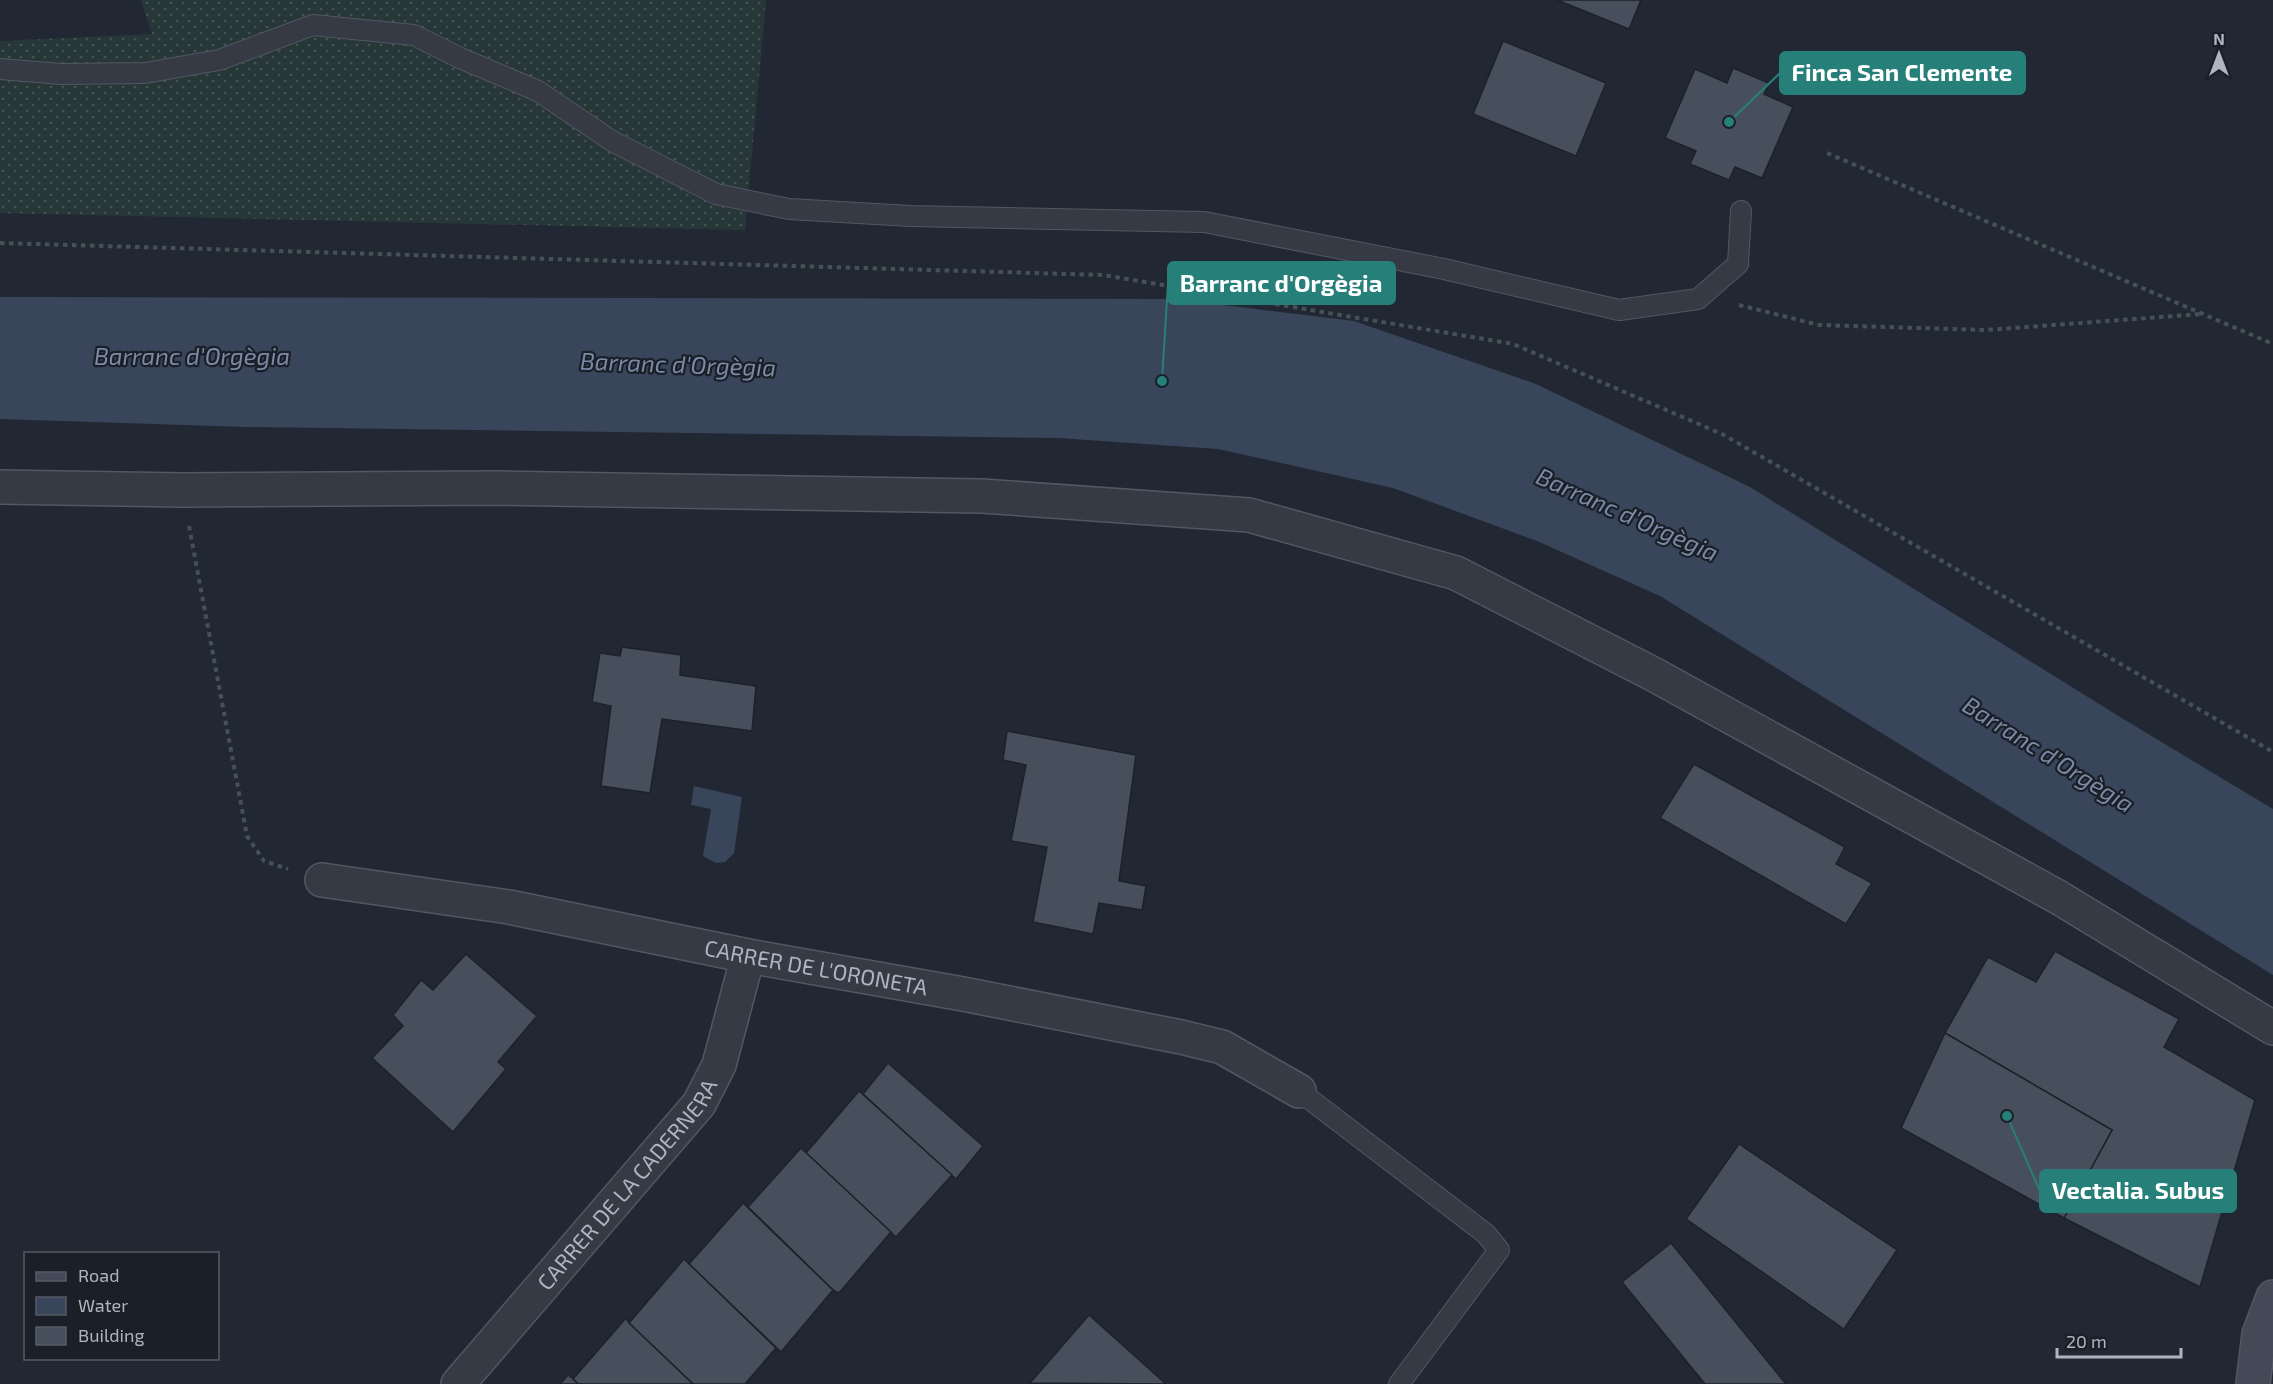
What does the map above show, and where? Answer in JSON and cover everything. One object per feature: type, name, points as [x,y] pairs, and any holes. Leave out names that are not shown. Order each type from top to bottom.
[{"type":"street","points":[[0,487],[182,490],[495,488],[982,496],[1250,515],[1456,573],[1653,674],[2058,897],[2273,1028]]},
{"type":"street","name":"CARRER DE L'ORONETA","points":[[322,880],[509,907],[748,956],[951,992],[1181,1037],[1222,1047],[1299,1091]]},
{"type":"street","name":"CARRER DE LA CADERNERA","points":[[458,1384],[699,1104],[719,1065],[748,956]]},
{"type":"street","points":[[2253,1384],[2259,1334],[2273,1297]]},
{"type":"lane","points":[[0,69],[61,74],[145,73],[219,60],[313,25],[414,35],[460,58],[538,91],[612,141],[716,194],[789,209],[910,216],[1204,222],[1444,269],[1619,310],[1698,299],[1738,264],[1741,211]]},
{"type":"lane","points":[[1299,1091],[1486,1234],[1499,1250],[1399,1384]]},
{"type":"lane","points":[[2240,1384],[2259,1334]]},
{"type":"path","points":[[1827,153],[2273,344]]},
{"type":"path","points":[[0,243],[1103,275],[1513,344],[1722,434],[2273,752]]},
{"type":"path","points":[[1738,305],[1819,325],[1986,330],[2203,314]]},
{"type":"path","points":[[182,490],[247,837],[264,861],[322,880]]},
{"type":"shaded area","points":[[141,0],[766,0],[745,230],[0,213],[0,41],[152,34]]},
{"type":"water","points":[[0,297],[1174,299],[1354,321],[1536,384],[1750,487],[2120,717],[2273,809],[2273,975],[1660,596],[1537,541],[1393,488],[1218,449],[1058,438],[246,427],[0,419]]},
{"type":"water","points":[[694,786],[742,797],[734,853],[725,862],[716,863],[703,856],[711,809],[691,805]]},
{"type":"building","points":[[1557,0],[1641,0],[1629,29]]},
{"type":"building","points":[[1503,41],[1606,83],[1576,156],[1473,114]]},
{"type":"building","points":[[1733,68],[1769,83],[1764,94],[1793,107],[1762,178],[1735,167],[1729,180],[1690,164],[1696,151],[1665,138],[1695,69],[1727,83]]},
{"type":"building","points":[[622,647],[681,655],[680,675],[756,686],[752,731],[662,719],[650,793],[601,786],[611,706],[592,702],[600,653],[620,656]]},
{"type":"building","points":[[1007,731],[1136,755],[1119,881],[1146,886],[1142,910],[1099,903],[1093,934],[1033,922],[1047,847],[1011,841],[1026,765],[1003,760]]},
{"type":"building","points":[[1694,764],[1845,847],[1836,864],[1872,883],[1846,924],[1660,818]]},
{"type":"building","points":[[2055,951],[2179,1019],[2164,1047],[2255,1100],[2200,1287],[2064,1218],[2112,1130],[1945,1033],[1988,957],[2036,982]]},
{"type":"building","points":[[466,954],[537,1016],[498,1062],[506,1069],[453,1132],[372,1058],[403,1026],[393,1015],[421,980],[433,990]]},
{"type":"building","points":[[1945,1033],[2112,1130],[2064,1218],[1901,1128]]},
{"type":"building","points":[[888,1063],[983,1146],[956,1179],[863,1094]]},
{"type":"building","points":[[859,1091],[952,1175],[896,1237],[806,1153]]},
{"type":"building","points":[[1739,1144],[1897,1250],[1844,1329],[1686,1219]]},
{"type":"building","points":[[801,1148],[891,1232],[839,1293],[833,1290],[748,1207]]},
{"type":"building","points":[[743,1203],[833,1290],[781,1352],[689,1264]]},
{"type":"building","points":[[1671,1243],[1786,1384],[1705,1384],[1622,1282]]},
{"type":"building","points":[[684,1259],[776,1348],[745,1384],[693,1384],[629,1323]]},
{"type":"building","points":[[1089,1315],[1166,1384],[1030,1383]]},
{"type":"building","points":[[626,1318],[693,1384],[578,1384],[573,1379]]},
{"type":"building","points":[[568,1375],[573,1379],[578,1384],[560,1384]]},
{"type":"place","name":"Finca San Clemente","points":[[1729,122]]},
{"type":"place","name":"Barranc d'Orgègia","points":[[1162,381]]},
{"type":"place","name":"Vectalia. Subus","points":[[2007,1116]]}]
